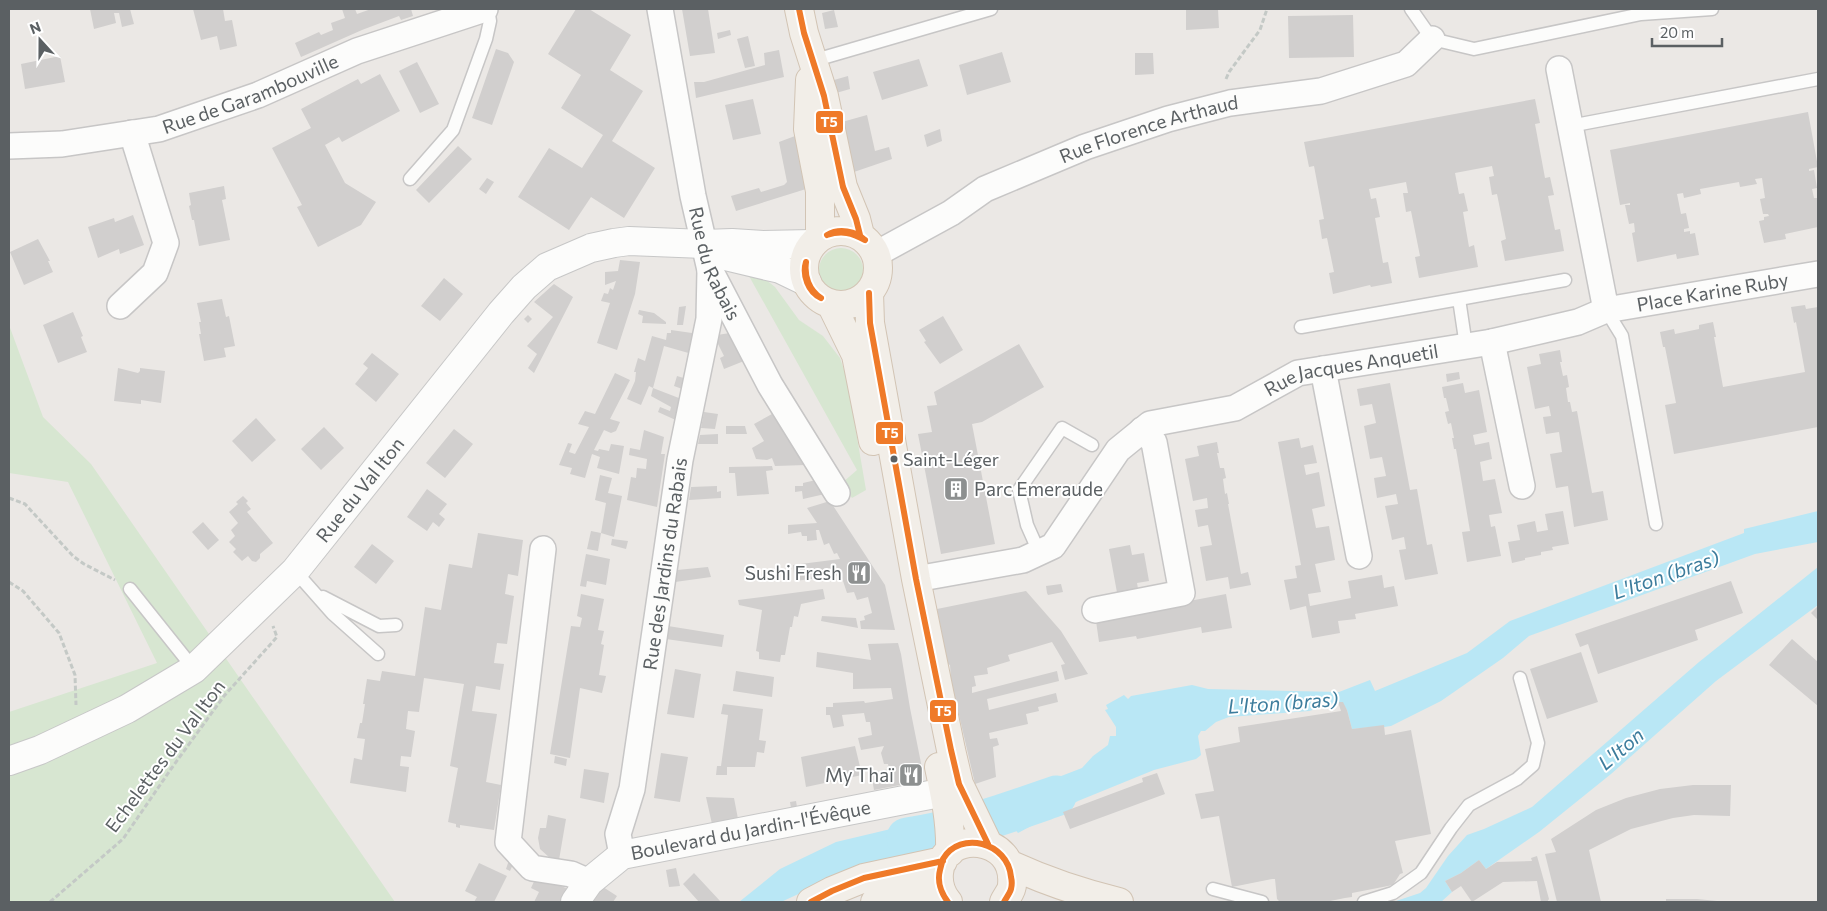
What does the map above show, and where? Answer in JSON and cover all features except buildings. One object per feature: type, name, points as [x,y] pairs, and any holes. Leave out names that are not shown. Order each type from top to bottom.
[{"type":"main road","points":[[799,9],[812,61],[824,96],[843,186],[879,268],[877,281],[869,293],[858,302],[844,305],[831,304],[816,296],[807,282],[804,269],[806,256],[816,241],[833,231],[847,231],[868,245]]},
{"type":"main road","points":[[812,61],[808,129],[820,191],[816,241]]},
{"type":"main road","points":[[869,293],[870,322],[916,579],[950,794],[948,850],[940,870],[939,881],[941,891],[947,901]]},
{"type":"main road","points":[[831,304],[856,355],[950,794],[984,837],[1002,852],[1011,866],[1012,886],[1004,902]]},
{"type":"main road","points":[[811,902],[832,890],[984,837]]},
{"type":"main road","points":[[1011,866],[1057,885],[1118,902]]},
{"type":"main road","points":[[875,902],[927,892],[947,901]]},
{"type":"street","name":"Rue de Garambouville","points":[[9,146],[62,144],[160,129],[258,96],[357,51],[487,9]]},
{"type":"street","name":"Rue du Rabais","points":[[660,9],[694,196],[710,270],[770,385],[837,493]]},
{"type":"street","name":"Rue Florence Arthaud","points":[[868,245],[951,213],[991,186],[1094,144],[1168,119],[1230,103],[1321,91],[1406,64],[1432,39]]},
{"type":"street","points":[[1559,69],[1606,310]]},
{"type":"street","points":[[120,306],[155,273],[166,243],[132,133]]},
{"type":"street","name":"Rue du Val Iton","points":[[9,761],[40,750],[127,710],[194,669],[295,571],[501,313],[524,287],[547,267],[591,248],[629,241],[763,245],[816,241]]},
{"type":"street","name":"Rue du Val Iton","points":[[704,244],[728,258],[780,269],[807,282]]},
{"type":"street","name":"Rue des Jardins du Rabais","points":[[622,855],[618,834],[632,789],[680,460],[709,320],[710,270]]},
{"type":"street","name":"Place Karine Ruby","points":[[1606,310],[1818,274]]},
{"type":"street","name":"Rue Jacques Anquetil","points":[[916,579],[1022,560],[1053,546],[1118,450],[1150,424],[1235,408],[1298,373],[1492,342],[1578,322],[1606,310]]},
{"type":"street","points":[[1492,342],[1522,486]]},
{"type":"street","points":[[1323,369],[1359,556]]},
{"type":"street","points":[[1096,610],[1182,593],[1154,442],[1142,430]]},
{"type":"street","points":[[543,549],[508,842],[532,868],[570,874],[582,892]]},
{"type":"street","name":"Boulevard du Jardin-l'Évêque","points":[[582,892],[622,855],[950,794]]},
{"type":"lane","points":[[410,179],[453,130],[486,39],[490,21],[487,9]]},
{"type":"lane","points":[[812,61],[991,9]]},
{"type":"lane","points":[[1412,9],[1432,39],[1474,49],[1641,14],[1712,9]]},
{"type":"lane","points":[[1570,126],[1818,79]]},
{"type":"lane","points":[[1301,327],[1565,280]]},
{"type":"lane","points":[[1459,299],[1466,346]]},
{"type":"lane","points":[[1606,310],[1622,336],[1656,524]]},
{"type":"lane","points":[[1039,552],[1027,525],[1019,490],[1062,428],[1092,445]]},
{"type":"lane","points":[[295,571],[333,614],[378,654]]},
{"type":"lane","points":[[130,589],[194,669]]},
{"type":"lane","points":[[314,592],[379,626],[396,625]]},
{"type":"lane","points":[[1364,902],[1393,893],[1421,872],[1469,805],[1517,779],[1533,765],[1538,743],[1520,678]]},
{"type":"lane","points":[[1213,889],[1262,902]]},
{"type":"path","points":[[1230,103],[1222,88],[1229,72],[1260,30],[1267,9]]},
{"type":"path","points":[[9,498],[25,504],[73,556],[84,564],[105,573]]},
{"type":"path","points":[[9,582],[23,591],[59,633],[75,675],[77,732]]},
{"type":"path","name":"Echelettes du Val Iton","points":[[50,902],[123,840],[171,768],[224,696],[255,664]]},
{"type":"green space","points":[[841,248],[853,252],[859,258],[863,270],[859,282],[853,288],[841,292],[829,288],[823,282],[819,270],[823,258],[829,252]]},
{"type":"green space","points":[[749,276],[765,279],[775,287],[799,320],[823,336],[840,358],[847,379],[866,490],[852,498],[842,483],[857,470]]},
{"type":"green space","points":[[9,325],[43,417],[91,464],[395,902],[9,902],[9,712],[157,663],[68,482],[9,473]]},
{"type":"water","points":[[1818,511],[1818,542],[1755,554],[1529,636],[1503,658],[1441,701],[1391,726],[1352,729],[1347,710],[1342,702],[1309,711],[1229,717],[1216,722],[1205,731],[1201,731],[1198,736],[1201,755],[1196,759],[1154,770],[1078,801],[1018,833],[993,801],[1002,794],[1040,790],[1056,778],[1082,768],[1093,756],[1108,745],[1110,736],[1116,736],[1116,727],[1105,710],[1108,709],[1106,705],[1124,695],[1128,699],[1131,696],[1192,685],[1208,689],[1339,692],[1370,680],[1375,691],[1467,653],[1510,621],[1744,533],[1744,529]]},
{"type":"water","name":"L'Iton","points":[[1818,567],[1818,605],[1716,681],[1611,774],[1539,832],[1486,869],[1479,860],[1461,873],[1445,881],[1452,892],[1441,902],[1393,902],[1420,893],[1426,888],[1448,856],[1467,835],[1532,807],[1699,662]]},
{"type":"water","points":[[937,818],[933,849],[805,891],[781,902],[739,902],[780,869],[836,842]]},
{"type":"waterway","name":"L'Iton (bras)","points":[[907,838],[964,826],[1056,796]]},
{"type":"transit line","name":"T5","points":[[799,9],[804,33],[824,96],[843,187],[856,219],[860,235]]},
{"type":"transit line","name":"T5","points":[[827,235],[842,231],[857,234],[865,240]]},
{"type":"transit line","name":"T5","points":[[827,235],[847,233],[865,240]]},
{"type":"transit line","name":"T5","points":[[806,262],[808,282],[813,291],[821,298]]},
{"type":"transit line","name":"T5","points":[[806,262],[807,283],[813,292],[821,298]]},
{"type":"transit line","name":"T5","points":[[869,293],[870,323],[916,579],[951,750],[959,784],[988,844]]},
{"type":"transit line","name":"T5","points":[[948,902],[943,895],[939,883],[943,859],[951,850],[960,845],[971,843],[993,848],[1008,865],[1012,886],[1004,902]]},
{"type":"transit line","name":"T5","points":[[811,902],[864,878],[943,861]]},
{"type":"place","name":"Saint-Léger","points":[[894,459]]},
{"type":"place","name":"Parc Emeraude","points":[[956,489]]},
{"type":"place","name":"Sushi Fresh","points":[[859,573]]},
{"type":"place","name":"My Thaï","points":[[911,775]]}]
